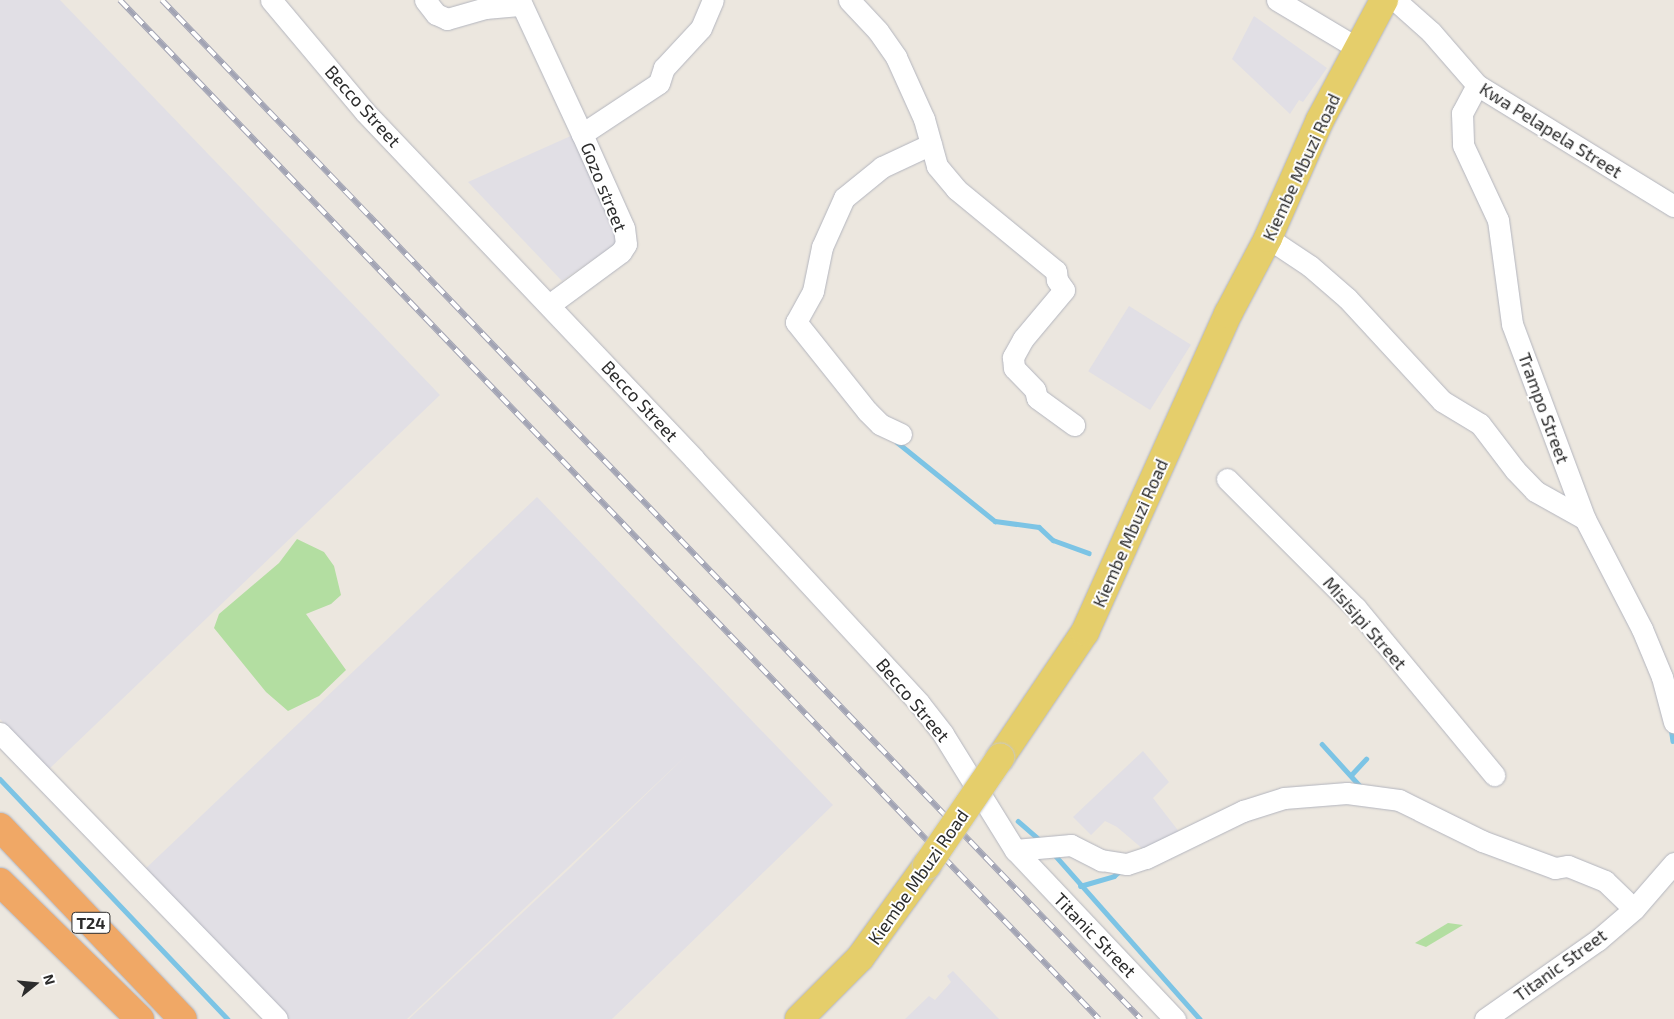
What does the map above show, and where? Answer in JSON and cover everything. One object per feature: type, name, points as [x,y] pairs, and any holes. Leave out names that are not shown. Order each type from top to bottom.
[{"type":"highway","name":"T24","points":[[0,827],[183,1019]]},
{"type":"highway","name":"T24","points":[[0,882],[140,1019]]},
{"type":"main road","name":"Kiembe Mbuzi Road","points":[[799,1019],[860,958],[927,866],[1085,632],[1221,330],[1268,238],[1320,120],[1384,0]]},
{"type":"street","name":"Becco Street","points":[[271,0],[365,112],[549,305],[919,703],[943,734],[995,814],[1015,850]]},
{"type":"street","points":[[425,0],[436,14],[447,19],[484,8],[522,5],[582,134]]},
{"type":"street","name":"Gozo street","points":[[549,305],[621,252],[626,244],[624,228],[582,134],[659,83],[664,68],[701,28],[713,0]]},
{"type":"street","points":[[849,0],[878,31],[896,57],[924,119],[937,166],[956,189],[1056,271],[1057,280],[1064,290],[1023,340],[1012,357],[1014,368],[1035,390],[1037,398],[1074,425]]},
{"type":"street","points":[[1277,0],[1359,50]]},
{"type":"street","name":"Kwa Pelapela Street","points":[[1394,0],[1431,32],[1477,85],[1674,206]]},
{"type":"street","name":"Trampo Street","points":[[1477,85],[1462,114],[1463,145],[1498,220],[1512,324],[1585,519],[1642,629],[1662,677],[1674,722]]},
{"type":"street","points":[[901,434],[880,424],[867,411],[796,322],[812,291],[822,248],[844,198],[882,167],[931,144]]},
{"type":"street","points":[[1268,238],[1310,266],[1348,298],[1442,401],[1480,424],[1515,470],[1535,491],[1585,519]]},
{"type":"street","name":"Misisipi Street","points":[[1227,479],[1356,608],[1494,775]]},
{"type":"street","points":[[0,733],[277,1019]]},
{"type":"street","points":[[1015,850],[1071,845],[1101,860],[1127,864],[1146,858],[1244,811],[1284,798],[1347,793],[1399,800],[1482,841],[1555,868],[1568,866],[1605,881],[1634,909]]},
{"type":"street","name":"Titanic Street","points":[[1015,850],[1175,1019]]},
{"type":"street","name":"Titanic Street","points":[[1485,1019],[1598,940],[1634,909],[1674,863]]},
{"type":"shaded area","points":[[0,0],[60,0],[440,395],[47,771],[0,719]]},
{"type":"shaded area","points":[[1254,16],[1327,68],[1303,102],[1299,100],[1290,114],[1232,59]]},
{"type":"shaded area","points":[[573,135],[618,231],[617,243],[562,281],[468,182]]},
{"type":"shaded area","points":[[1129,306],[1191,345],[1150,410],[1088,371]]},
{"type":"shaded area","points":[[537,497],[833,805],[612,1019],[409,1019],[690,752],[407,1019],[285,1019],[142,872]]},
{"type":"shaded area","points":[[1143,751],[1169,782],[1153,798],[1180,833],[1144,850],[1117,827],[1105,821],[1091,835],[1073,817]]},
{"type":"shaded area","points":[[953,971],[999,1019],[905,1019],[929,996],[935,1000],[951,982],[947,976]]},
{"type":"green space","points":[[297,539],[324,552],[334,566],[341,595],[331,604],[306,614],[346,670],[319,696],[288,711],[266,692],[214,628],[219,614],[279,563]]},
{"type":"green space","points":[[1448,923],[1463,925],[1426,947],[1415,943]]},
{"type":"waterway","points":[[897,442],[995,521],[1039,527],[1053,540],[1089,553]]},
{"type":"waterway","points":[[1671,727],[1673,741]]},
{"type":"waterway","points":[[1322,744],[1361,787]]},
{"type":"waterway","points":[[1351,775],[1366,759]]},
{"type":"waterway","points":[[0,779],[228,1019]]},
{"type":"waterway","points":[[1018,821],[1041,841]]},
{"type":"waterway","points":[[1054,854],[1200,1019]]},
{"type":"waterway","points":[[1080,886],[1114,876],[1122,869]]},
{"type":"railway","points":[[120,0],[1099,1019]]},
{"type":"railway","points":[[162,0],[1141,1019]]}]
